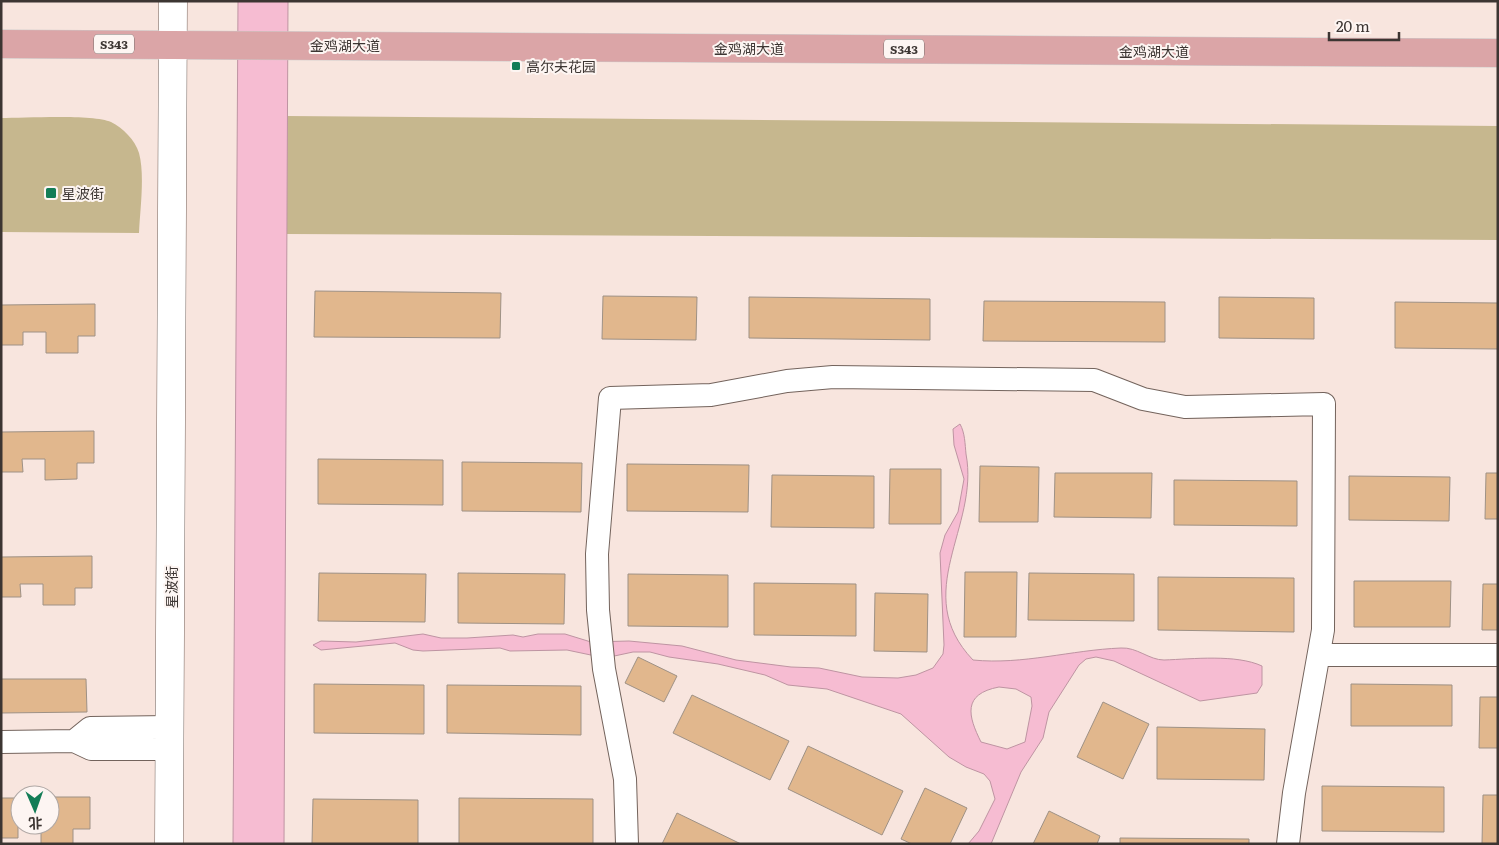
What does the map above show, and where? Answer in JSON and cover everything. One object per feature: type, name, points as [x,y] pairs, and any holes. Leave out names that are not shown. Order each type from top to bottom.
[{"type":"main road","name":"金鸡湖大道","points":[[1,44],[1498,53]]},
{"type":"street","name":"星波街","points":[[169,844],[173,1]]},
{"type":"street","points":[[627,844],[625,779],[604,669],[599,626],[597,554],[610,398],[711,395],[816,377],[1094,380],[1143,399],[1185,407],[1324,404],[1324,610],[1320,655],[1294,793],[1288,844]]},
{"type":"street","points":[[1320,655],[1498,655]]},
{"type":"street","points":[[1,742],[74,741],[90,728],[170,738]]},
{"type":"shaded area","points":[[238,1],[288,1],[284,844],[233,844]]},
{"type":"shaded area","points":[[287,116],[1498,126],[1498,240],[287,234]]},
{"type":"shaded area","points":[[1,118],[90,118],[111,122],[124,131],[135,144],[141,162],[142,182],[139,233],[1,232]]},
{"type":"shaded area","points":[[960,424],[963,431],[968,481],[964,508],[946,585],[947,610],[955,635],[973,660],[1010,661],[1102,649],[1127,648],[1164,660],[1227,659],[1252,662],[1262,666],[1262,685],[1257,693],[1200,701],[1114,661],[1096,657],[1086,659],[1079,665],[1049,712],[1043,738],[1021,772],[991,844],[968,844],[979,831],[995,799],[990,781],[984,774],[966,767],[949,757],[901,714],[827,689],[788,685],[765,675],[718,664],[669,657],[650,652],[633,652],[605,658],[567,650],[510,651],[500,648],[423,651],[413,650],[395,643],[321,650],[313,645],[321,641],[356,642],[423,634],[441,638],[467,638],[565,634],[591,642],[629,641],[682,646],[736,660],[791,667],[819,668],[862,677],[898,678],[916,675],[933,668],[943,654],[940,553],[945,535],[958,512],[964,479],[954,445],[953,429]],"holes":[[[999,687],[1016,689],[1031,697],[1032,706],[1025,742],[1007,749],[981,742],[971,715],[971,707],[974,701],[987,690]]]},
{"type":"building","points":[[315,291],[501,293],[500,338],[314,337]]},
{"type":"building","points":[[603,296],[697,297],[696,340],[602,339]]},
{"type":"building","points":[[749,297],[930,299],[930,340],[749,338]]},
{"type":"building","points":[[1219,297],[1314,298],[1314,339],[1219,338]]},
{"type":"building","points":[[984,301],[1165,302],[1165,342],[983,341]]},
{"type":"building","points":[[1395,302],[1498,303],[1498,349],[1395,348]]},
{"type":"building","points":[[95,304],[95,336],[78,336],[78,353],[46,353],[46,332],[23,332],[23,345],[1,345],[1,305]]},
{"type":"building","points":[[94,431],[94,463],[77,463],[77,479],[45,480],[45,459],[22,459],[23,472],[1,472],[1,432]]},
{"type":"building","points":[[318,459],[443,460],[443,505],[318,504]]},
{"type":"building","points":[[462,462],[582,463],[581,512],[462,511]]},
{"type":"building","points":[[627,464],[749,465],[748,512],[627,511]]},
{"type":"building","points":[[980,466],[1039,467],[1038,522],[979,522]]},
{"type":"building","points":[[890,469],[941,469],[941,524],[889,524]]},
{"type":"building","points":[[1055,473],[1152,473],[1151,518],[1054,517]]},
{"type":"building","points":[[1486,473],[1498,473],[1498,519],[1485,519]]},
{"type":"building","points":[[772,475],[874,476],[874,528],[771,527]]},
{"type":"building","points":[[1349,476],[1450,477],[1449,521],[1349,520]]},
{"type":"building","points":[[1174,480],[1297,481],[1297,526],[1174,525]]},
{"type":"building","points":[[92,556],[92,588],[75,588],[75,605],[43,605],[43,584],[20,584],[21,597],[1,597],[1,557]]},
{"type":"building","points":[[965,572],[1017,572],[1016,637],[964,637]]},
{"type":"building","points":[[319,573],[426,574],[425,622],[318,621]]},
{"type":"building","points":[[458,573],[565,574],[564,624],[458,623]]},
{"type":"building","points":[[1029,573],[1134,574],[1134,621],[1028,620]]},
{"type":"building","points":[[628,574],[728,575],[728,627],[628,626]]},
{"type":"building","points":[[1158,577],[1294,578],[1294,632],[1158,630]]},
{"type":"building","points":[[1354,581],[1451,581],[1450,627],[1354,627]]},
{"type":"building","points":[[754,583],[856,584],[856,636],[754,635]]},
{"type":"building","points":[[1483,584],[1498,584],[1498,630],[1482,630]]},
{"type":"building","points":[[875,593],[928,594],[927,652],[874,651]]},
{"type":"building","points":[[638,657],[677,676],[664,702],[625,683]]},
{"type":"building","points":[[1,679],[86,679],[87,712],[1,713]]},
{"type":"building","points":[[314,684],[424,685],[424,734],[314,733]]},
{"type":"building","points":[[1351,684],[1452,685],[1452,726],[1351,726]]},
{"type":"building","points":[[447,685],[581,686],[581,735],[447,733]]},
{"type":"building","points":[[692,695],[789,741],[770,780],[673,733]]},
{"type":"building","points":[[1480,697],[1498,697],[1498,748],[1479,748]]},
{"type":"building","points":[[1103,702],[1149,724],[1123,779],[1077,757]]},
{"type":"building","points":[[1157,727],[1265,729],[1264,780],[1157,779]]},
{"type":"building","points":[[808,746],[903,791],[882,835],[788,789]]},
{"type":"building","points":[[1322,786],[1444,787],[1444,832],[1322,831]]},
{"type":"building","points":[[925,788],[967,808],[950,844],[912,844],[901,839]]},
{"type":"building","points":[[1483,795],[1498,795],[1498,844],[1482,844]]},
{"type":"building","points":[[60,797],[90,797],[90,829],[73,829],[73,844],[41,844],[41,835],[60,835]]},
{"type":"building","points":[[1,798],[10,798],[10,835],[18,835],[18,838],[1,838]]},
{"type":"building","points":[[459,798],[593,799],[593,844],[459,844]]},
{"type":"building","points":[[313,799],[418,800],[418,844],[312,844]]},
{"type":"building","points":[[1049,811],[1100,836],[1097,844],[1033,844]]},
{"type":"building","points":[[677,813],[741,844],[662,844]]},
{"type":"building","points":[[1120,838],[1249,839],[1249,844],[1120,844]]},
{"type":"place","name":"高尔夫花园","points":[[516,66]]},
{"type":"place","name":"星波街","points":[[51,193]]}]
